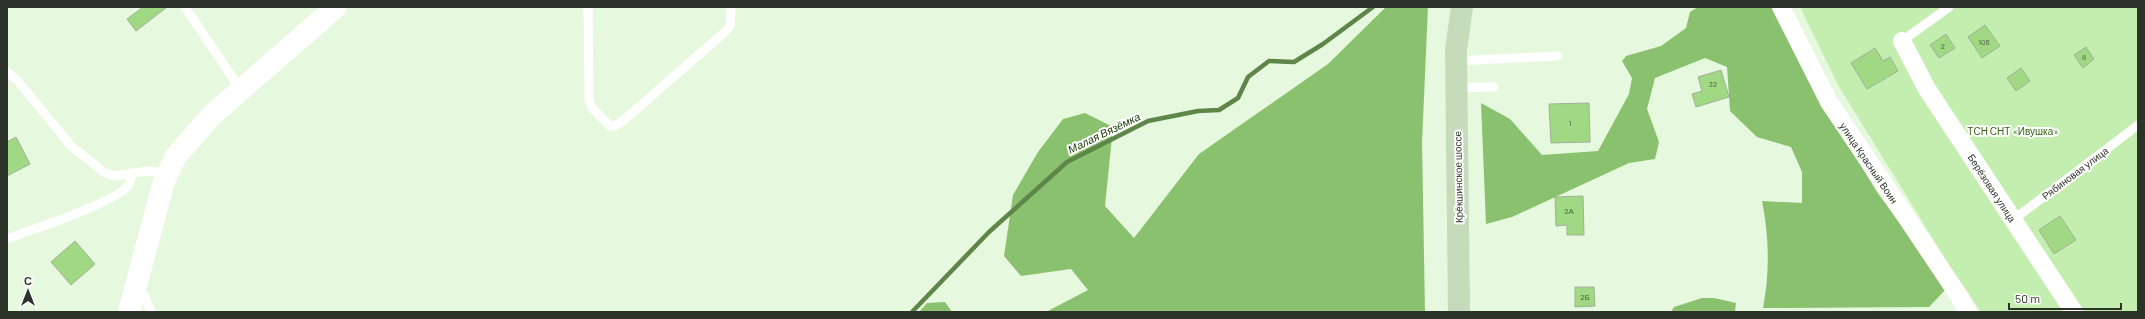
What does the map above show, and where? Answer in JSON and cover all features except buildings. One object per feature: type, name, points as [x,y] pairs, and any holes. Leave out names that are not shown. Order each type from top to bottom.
[{"type":"main road","name":"Крёкшинское шоссе","points":[[1459,312],[1456,51],[1462,7]]},
{"type":"street","points":[[129,312],[168,173],[176,156],[212,116],[336,7]]},
{"type":"street","points":[[1456,7],[1456,51]]},
{"type":"street","name":"улица Красный Воин","points":[[1781,7],[1794,37],[1829,102],[1955,289],[1968,312]]},
{"type":"street","name":"Берёзовая улица","points":[[1902,41],[1927,89],[2074,312]]},
{"type":"lane","points":[[185,7],[241,90]]},
{"type":"lane","points":[[588,7],[589,100],[592,108],[610,126],[615,126],[624,120],[726,31],[730,26],[731,7]]},
{"type":"lane","points":[[1902,41],[1949,7]]},
{"type":"lane","points":[[1456,51],[1558,56]]},
{"type":"lane","points":[[7,72],[22,86],[71,146],[105,173],[114,176],[154,171],[168,173]]},
{"type":"lane","points":[[1456,88],[1494,87]]},
{"type":"lane","name":"Рябиновая улица","points":[[2013,220],[2138,125]]},
{"type":"lane","points":[[7,239],[96,205],[126,188],[131,181],[132,173]]},
{"type":"lane","points":[[135,289],[144,294],[151,312]]},
{"type":"green space","points":[[1386,7],[1428,7],[1422,142],[1425,312],[1046,312],[1088,290],[1071,269],[1021,276],[1004,256],[1013,195],[1038,152],[1063,119],[1085,113],[1113,127],[1105,206],[1134,238],[1199,154],[1328,64]]},
{"type":"green space","points":[[1698,7],[1773,7],[1836,124],[1877,192],[1947,288],[1929,307],[1763,308],[1767,281],[1768,254],[1762,201],[1802,203],[1802,172],[1791,147],[1757,137],[1730,111],[1727,67],[1705,58],[1655,78],[1647,109],[1659,142],[1655,159],[1629,163],[1512,217],[1486,224],[1481,103],[1510,119],[1542,155],[1598,151],[1629,94],[1632,78],[1622,61],[1626,56],[1661,46],[1686,28],[1690,12]]},
{"type":"green space","name":"ТСН СНТ «Ивушка»","points":[[1800,7],[2138,7],[2138,312],[1981,312],[1949,265],[1838,85]]},
{"type":"green space","points":[[1702,298],[1714,298],[1736,303],[1735,312],[1671,312],[1674,307]]},
{"type":"green space","points":[[945,302],[952,312],[919,312],[927,303]]},
{"type":"waterway","name":"Малая Вязёмка","points":[[912,312],[989,232],[1067,162],[1148,121],[1198,111],[1219,110],[1238,98],[1248,77],[1269,61],[1294,62],[1323,44],[1373,7]]}]
